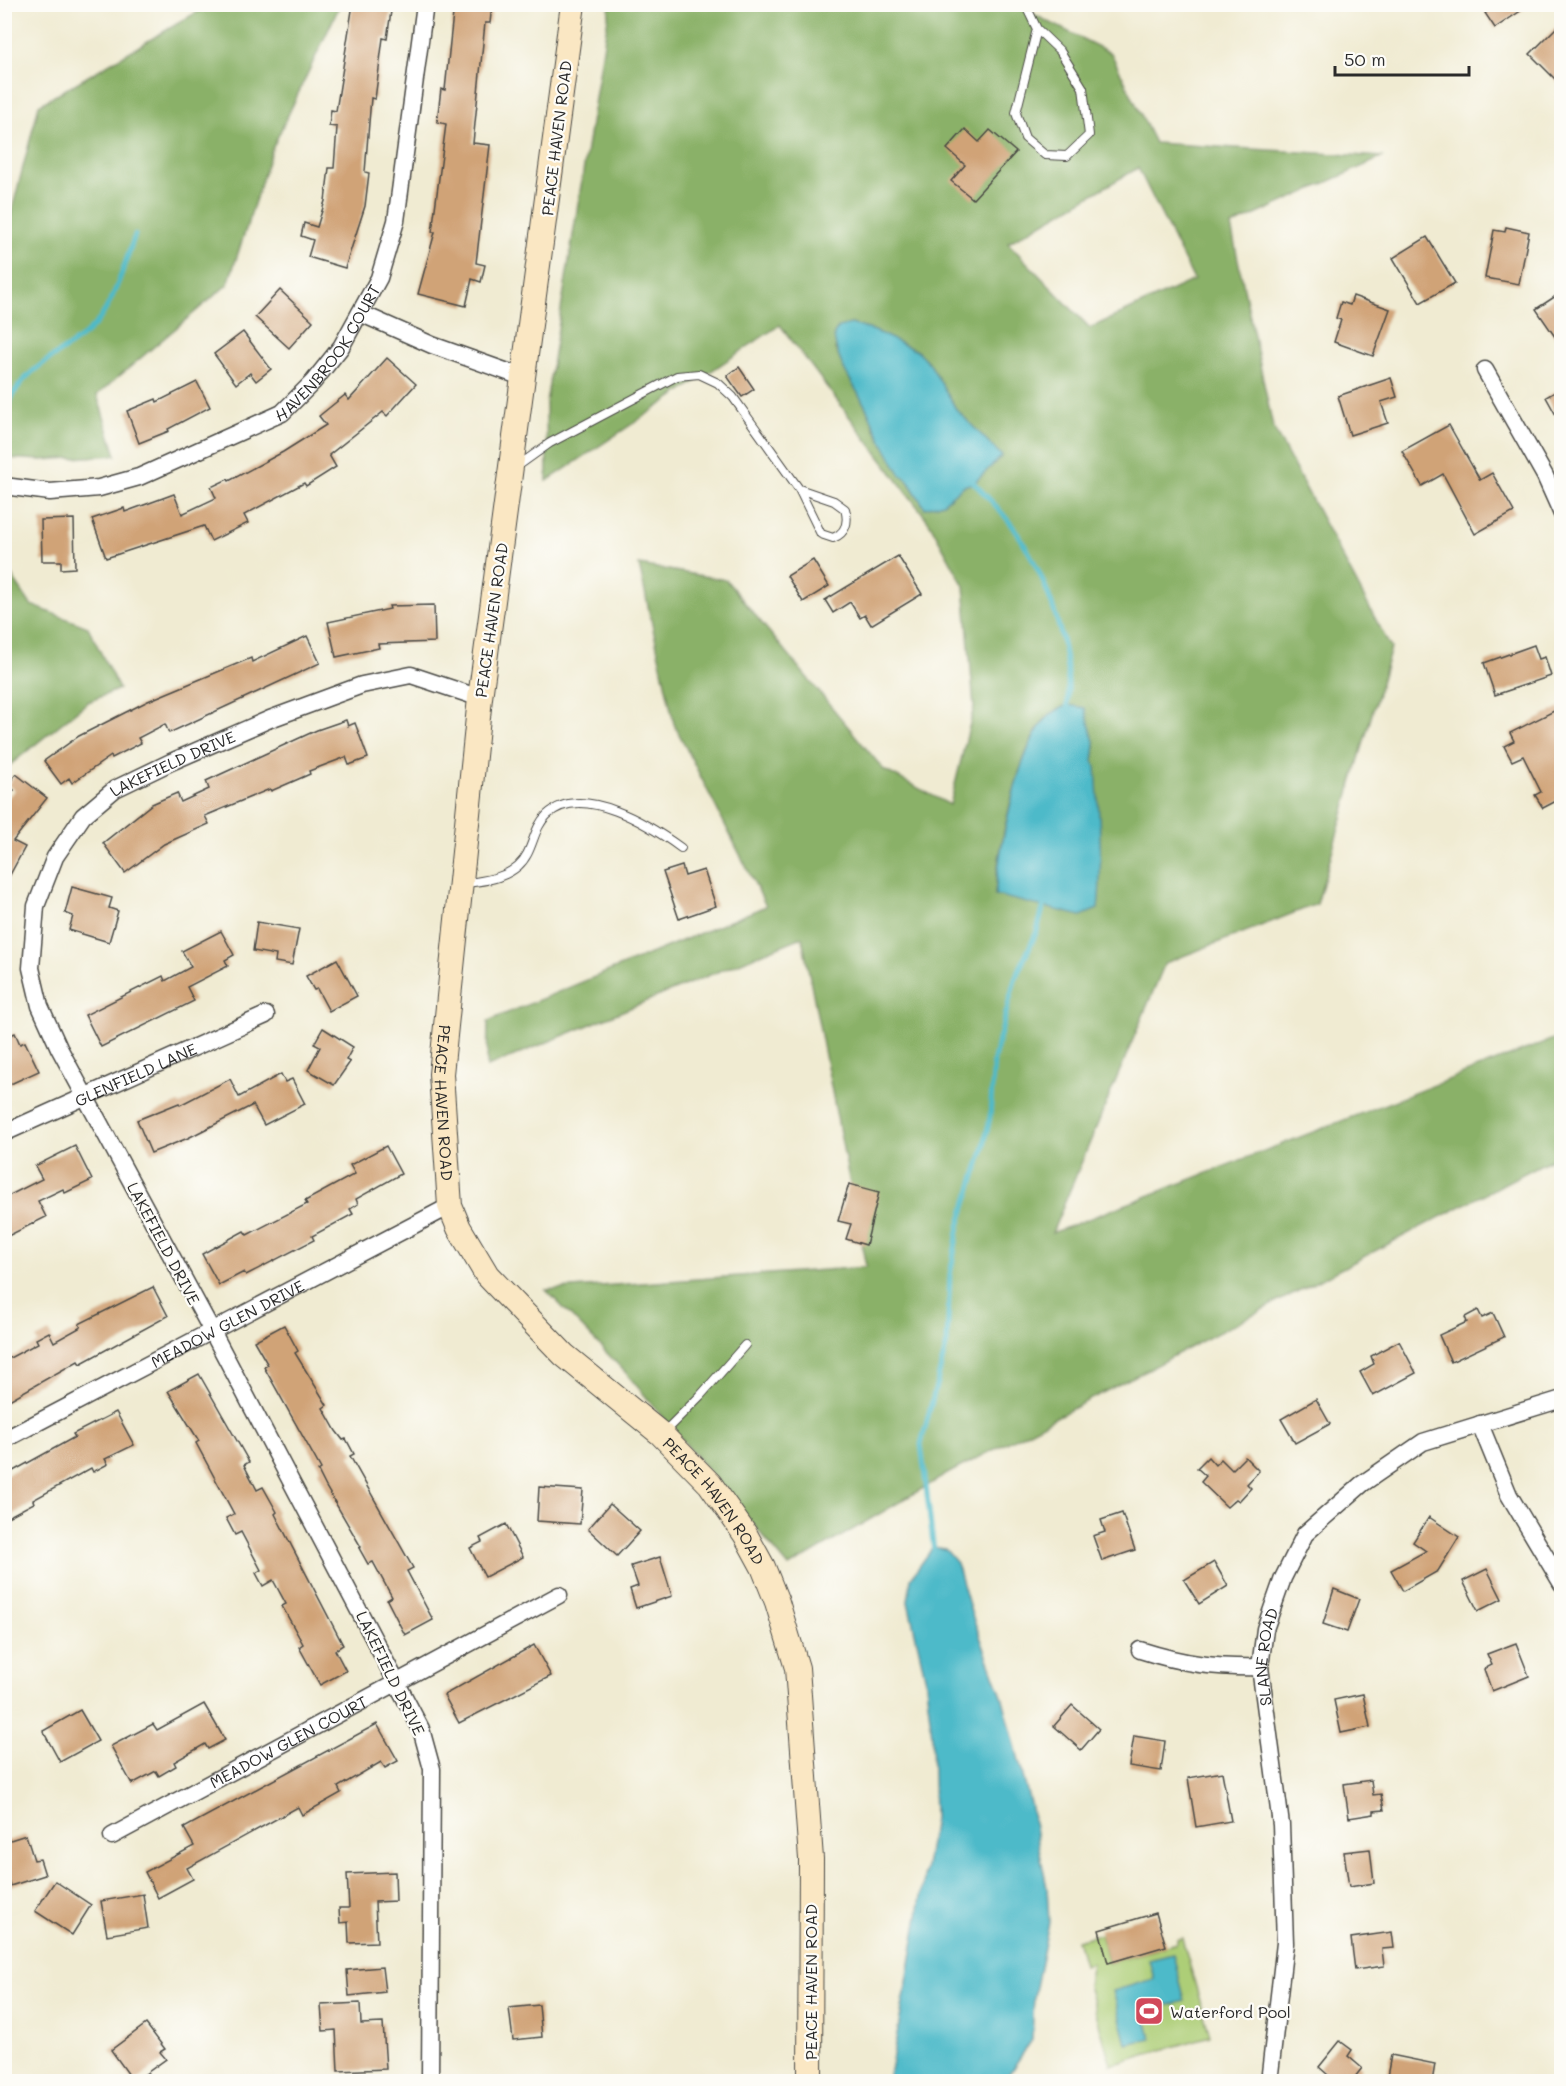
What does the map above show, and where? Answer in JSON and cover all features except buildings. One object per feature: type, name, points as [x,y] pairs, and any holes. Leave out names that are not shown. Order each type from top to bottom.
[{"type":"main road","name":"PEACE HAVEN ROAD","points":[[573,4],[513,470],[480,698],[441,1074],[450,1206],[487,1275],[564,1354],[661,1434],[710,1484],[745,1534],[764,1567],[777,1602],[796,1668],[811,1859],[810,2082]]},
{"type":"street","name":"HAVENBROOK COURT","points":[[4,486],[50,492],[99,488],[139,477],[282,413],[313,382],[341,347],[379,278],[396,221],[425,4]]},
{"type":"street","points":[[360,313],[432,345],[525,378]]},
{"type":"street","points":[[1485,370],[1545,476],[1562,514]]},
{"type":"street","name":"LAKEFIELD DRIVE","points":[[430,2082],[432,1769],[421,1729],[86,1097],[40,1006],[31,968],[36,906],[55,857],[83,816],[116,789],[171,762],[270,719],[362,685],[411,675],[480,698]]},
{"type":"street","name":"GLENFIELD LANE","points":[[4,1132],[266,1015]]},
{"type":"street","name":"MEADOW GLEN DRIVE","points":[[4,1440],[450,1206]]},
{"type":"street","name":"SLANE ROAD","points":[[1269,2082],[1285,1942],[1281,1825],[1260,1667],[1265,1629],[1283,1578],[1305,1534],[1362,1484],[1424,1442],[1562,1399]]},
{"type":"street","points":[[1480,1424],[1509,1495],[1562,1584]]},
{"type":"street","name":"MEADOW GLEN COURT","points":[[112,1836],[559,1595]]},
{"type":"street","points":[[1140,1650],[1178,1662],[1216,1668],[1260,1667]]},
{"type":"lane","points":[[1025,4],[1037,29],[1060,51],[1083,88],[1089,135],[1067,156],[1045,155],[1025,138],[1016,113],[1037,29]]},
{"type":"lane","points":[[513,470],[550,443],[677,376],[699,374],[718,383],[733,397],[799,489],[821,534],[833,538],[843,532],[847,524],[845,509],[834,501],[799,489]]},
{"type":"lane","points":[[461,884],[494,880],[519,866],[528,854],[538,827],[548,813],[568,804],[592,805],[625,814],[653,828],[681,848]]},
{"type":"lane","points":[[661,1434],[700,1396],[745,1345]]},
{"type":"green space","points":[[209,5],[340,5],[272,149],[228,284],[97,395],[116,455],[42,460],[5,458],[5,237],[39,105]]},
{"type":"green space","points":[[610,5],[1015,5],[1111,53],[1155,143],[1383,157],[1231,226],[1273,427],[1391,648],[1317,904],[1165,963],[1052,1233],[1561,1036],[1561,1154],[949,1473],[789,1567],[626,1373],[546,1290],[866,1267],[802,937],[487,1067],[488,1021],[766,906],[674,724],[639,565],[726,580],[884,770],[950,805],[974,707],[964,586],[929,522],[780,325],[547,481],[546,403]],"holes":[[[1138,168],[1194,280],[1090,328],[1008,243]],[[851,324],[875,331],[917,351],[930,364],[956,409],[1002,456],[974,483],[963,486],[943,503],[925,508],[875,430],[871,417],[835,349]],[[1067,705],[1084,708],[1095,745],[1093,761],[1044,906],[995,895],[1000,854],[1018,775],[1037,732],[1047,717]]]},
{"type":"green space","points":[[5,566],[31,605],[88,627],[119,689],[88,702],[5,769]]},
{"type":"green space","name":"Waterford Pool","points":[[1100,1934],[1108,1963],[1177,1943],[1177,1939],[1182,1938],[1210,2036],[1111,2065],[1088,1985],[1092,1963],[1084,1965],[1077,1940]]},
{"type":"water","points":[[851,324],[875,331],[917,351],[930,364],[956,409],[1002,456],[974,483],[963,486],[943,503],[925,508],[907,479],[901,475],[843,367],[834,334],[839,327]]},
{"type":"water","points":[[1068,705],[1085,708],[1095,745],[1093,761],[1096,767],[1100,856],[1098,909],[1081,916],[995,895],[1011,801],[1027,751],[1037,731],[1048,717]]},
{"type":"water","points":[[933,1547],[945,1549],[957,1563],[971,1612],[1003,1699],[1030,1803],[1047,1888],[1049,1922],[1034,1997],[1032,2040],[1004,2081],[888,2081],[934,1818],[932,1736],[925,1676],[908,1602],[911,1578]]},
{"type":"water","points":[[1173,1954],[1185,2001],[1144,2011],[1151,2038],[1127,2044],[1113,1991],[1154,1979],[1149,1960]]},
{"type":"waterway","points":[[4,420],[20,384],[42,364],[80,338],[101,317],[116,288],[135,235]]},
{"type":"waterway","points":[[974,483],[1014,528],[1026,547],[1047,591],[1062,640],[1068,687],[1067,710]]},
{"type":"waterway","points":[[934,1552],[921,1444],[947,1343],[950,1275],[959,1226],[983,1151],[990,1117],[994,1059],[1015,979],[1037,931],[1045,901]]},
{"type":"place","name":"Waterford Pool","points":[[1149,2011]]}]
